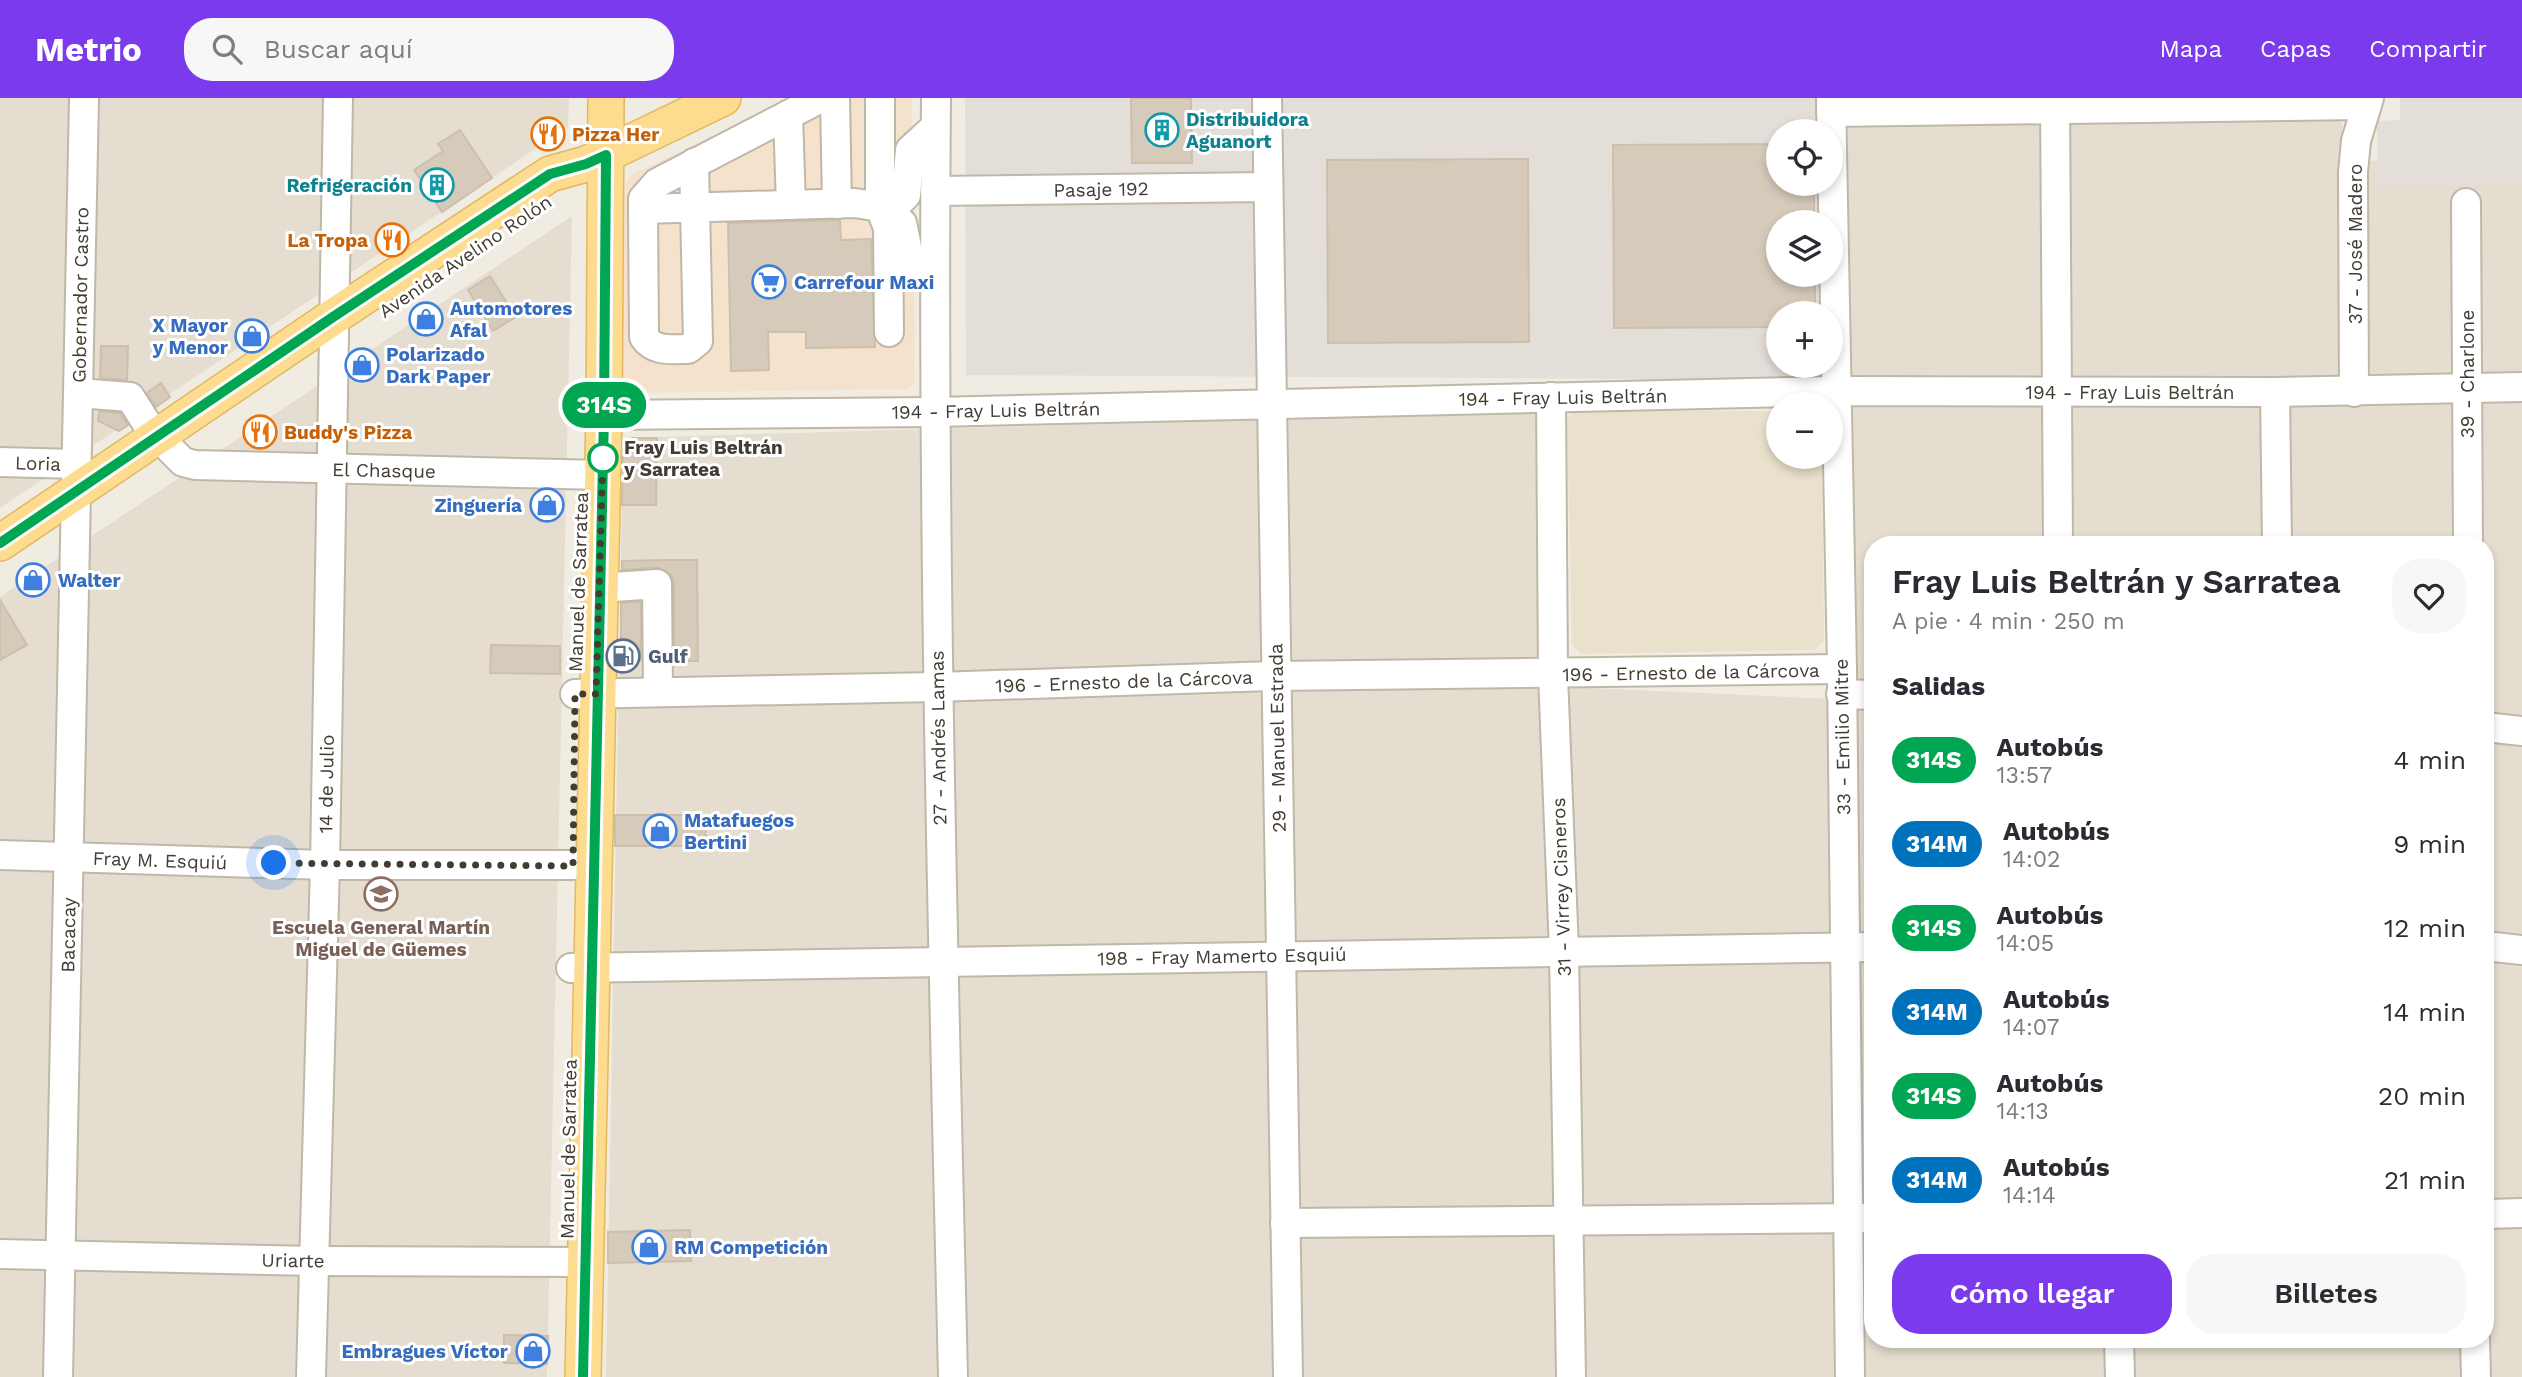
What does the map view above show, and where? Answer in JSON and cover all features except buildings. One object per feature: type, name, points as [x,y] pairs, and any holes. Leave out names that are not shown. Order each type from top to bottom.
[{"type":"main road","points":[[581,968],[585,694],[599,588],[591,474],[604,415],[606,290],[596,160],[586,98]]},
{"type":"main road","points":[[596,160],[606,98]]},
{"type":"main road","name":"Avenida Avelino Rolón","points":[[0,543],[76,490],[163,444],[333,330],[550,174],[596,160],[723,98]]},
{"type":"main road","name":"Manuel de Sarratea","points":[[563,1377],[575,1262],[581,968],[573,866],[585,694],[596,160]]},
{"type":"main road","name":"Avenida Avelino Rolón","points":[[0,566],[76,490]]},
{"type":"main road","points":[[575,1262],[583,1377]]},
{"type":"street","name":"Gobernador Castro","points":[[76,490],[84,98]]},
{"type":"street","name":"14 de Julio","points":[[311,1377],[325,865],[338,98]]},
{"type":"street","points":[[694,163],[698,341],[688,349],[654,348],[644,337],[643,199],[650,190],[694,163],[821,98]]},
{"type":"street","points":[[835,98],[837,204]]},
{"type":"street","points":[[880,98],[888,228],[889,332]]},
{"type":"street","name":"27 - Andrés Lamas","points":[[936,98],[933,270],[936,687],[953,1377]]},
{"type":"street","name":"29 - Manuel Estrada","points":[[1267,98],[1288,1377]]},
{"type":"street","points":[[1831,105],[2368,102]]},
{"type":"street","name":"37 - José Madero","points":[[2354,391],[2353,172],[2356,141],[2368,102]]},
{"type":"street","points":[[2055,104],[2058,536]]},
{"type":"street","name":"33 - Emilio Mitre","points":[[1831,105],[1842,682],[1859,947],[1860,1219],[1850,1377]]},
{"type":"street","points":[[788,115],[791,205]]},
{"type":"street","points":[[643,209],[837,204],[885,209],[906,195],[910,150],[935,127]]},
{"type":"street","name":"Pasaje 192","points":[[935,191],[1268,187]]},
{"type":"street","name":"39 - Charlone","points":[[2466,203],[2468,536]]},
{"type":"street","points":[[885,209],[905,230],[906,252],[910,261],[923,269],[933,270]]},
{"type":"street","points":[[606,290],[642,291]]},
{"type":"street","name":"194 - Fray Luis Beltrán","points":[[604,415],[934,412],[1836,391],[2274,392],[2522,387]]},
{"type":"street","points":[[2274,392],[2277,536]]},
{"type":"street","points":[[78,393],[130,397],[163,444]]},
{"type":"street","name":"31 - Virrey Cisneros","points":[[1551,397],[1553,675],[1564,951],[1571,1377]]},
{"type":"street","name":"El Chasque","points":[[163,444],[183,462],[195,465],[591,474]]},
{"type":"street","name":"Loria","points":[[0,462],[76,490]]},
{"type":"street","name":"Bacacay","points":[[58,1377],[76,490]]},
{"type":"street","points":[[599,588],[657,584],[658,692]]},
{"type":"street","name":"196 - Ernesto de la Cárcova","points":[[585,694],[936,687],[1275,676],[1553,675],[1842,682],[1864,692]]},
{"type":"street","points":[[2494,728],[2522,731]]},
{"type":"street","name":"Fray M. Esquiú","points":[[0,855],[325,865],[573,866]]},
{"type":"street","name":"198 - Fray Mamerto Esquiú","points":[[581,968],[943,963],[1283,954],[1859,947]]},
{"type":"street","points":[[2494,947],[2522,950]]},
{"type":"street","points":[[2494,1214],[2522,1213]]},
{"type":"street","points":[[1285,1223],[1860,1219]]},
{"type":"street","name":"Uriarte","points":[[0,1254],[315,1261],[575,1262]]},
{"type":"street","points":[[2119,1348],[2120,1377]]},
{"type":"street","points":[[2475,1348],[2476,1377]]},
{"type":"shaded area","points":[[0,98],[569,99],[568,127],[0,508]]},
{"type":"shaded area","name":"Carrefour Maxi","points":[[792,98],[912,98],[915,381],[907,389],[627,393],[620,385],[626,183],[631,175]]},
{"type":"shaded area","points":[[965,98],[1820,98],[1820,119],[1766,119],[1766,196],[1821,196],[1822,210],[1766,210],[1766,287],[1823,287],[1824,301],[1766,301],[1766,378],[1826,380],[966,375]]},
{"type":"shaded area","points":[[1841,98],[2342,98],[2342,160],[2522,164],[2522,1377],[606,1377],[623,438],[1536,411],[1547,686],[1856,700]]},
{"type":"shaded area","points":[[2400,98],[2522,98],[2522,183],[2378,187],[2377,121],[2400,120]]},
{"type":"shaded area","points":[[572,216],[547,1377],[0,1377],[0,597]]},
{"type":"shaded area","points":[[1576,410],[1766,411],[1766,469],[1822,469],[1824,641],[1815,650],[1581,654],[1572,645],[1567,419]]},
{"type":"bus line","name":"314S","points":[[0,543],[333,317],[550,174],[606,155],[604,415],[583,1377]]},
{"type":"place","name":"Distribuidora Aguanort","points":[[1162,130]]},
{"type":"place","name":"Pizza Her","points":[[548,134]]},
{"type":"place","name":"Refrigeración","points":[[437,185]]},
{"type":"place","name":"La Tropa","points":[[392,240]]},
{"type":"place","name":"Carrefour Maxi","points":[[769,282]]},
{"type":"place","name":"Automotores Afal","points":[[426,319]]},
{"type":"place","name":"X Mayor y Menor","points":[[252,336]]},
{"type":"place","name":"Polarizado Dark Paper","points":[[362,365]]},
{"type":"place","name":"Buddy's Pizza","points":[[260,432]]},
{"type":"place","name":"Fray Luis Beltrán y Sarratea","points":[[603,458]]},
{"type":"place","name":"Zinguería","points":[[547,505]]},
{"type":"place","name":"Walter","points":[[33,580]]},
{"type":"place","name":"Gulf","points":[[623,656]]},
{"type":"place","name":"Matafuegos Bertini","points":[[660,831]]},
{"type":"place","name":"Escuela General Martín Miguel de Güemes","points":[[381,894]]},
{"type":"place","name":"RM Competición","points":[[649,1247]]},
{"type":"place","name":"Embragues Víctor","points":[[533,1351]]},
{"type":"route","points":[[274,863],[573,866],[575,694],[596,694],[603,455],[603,458]]}]
